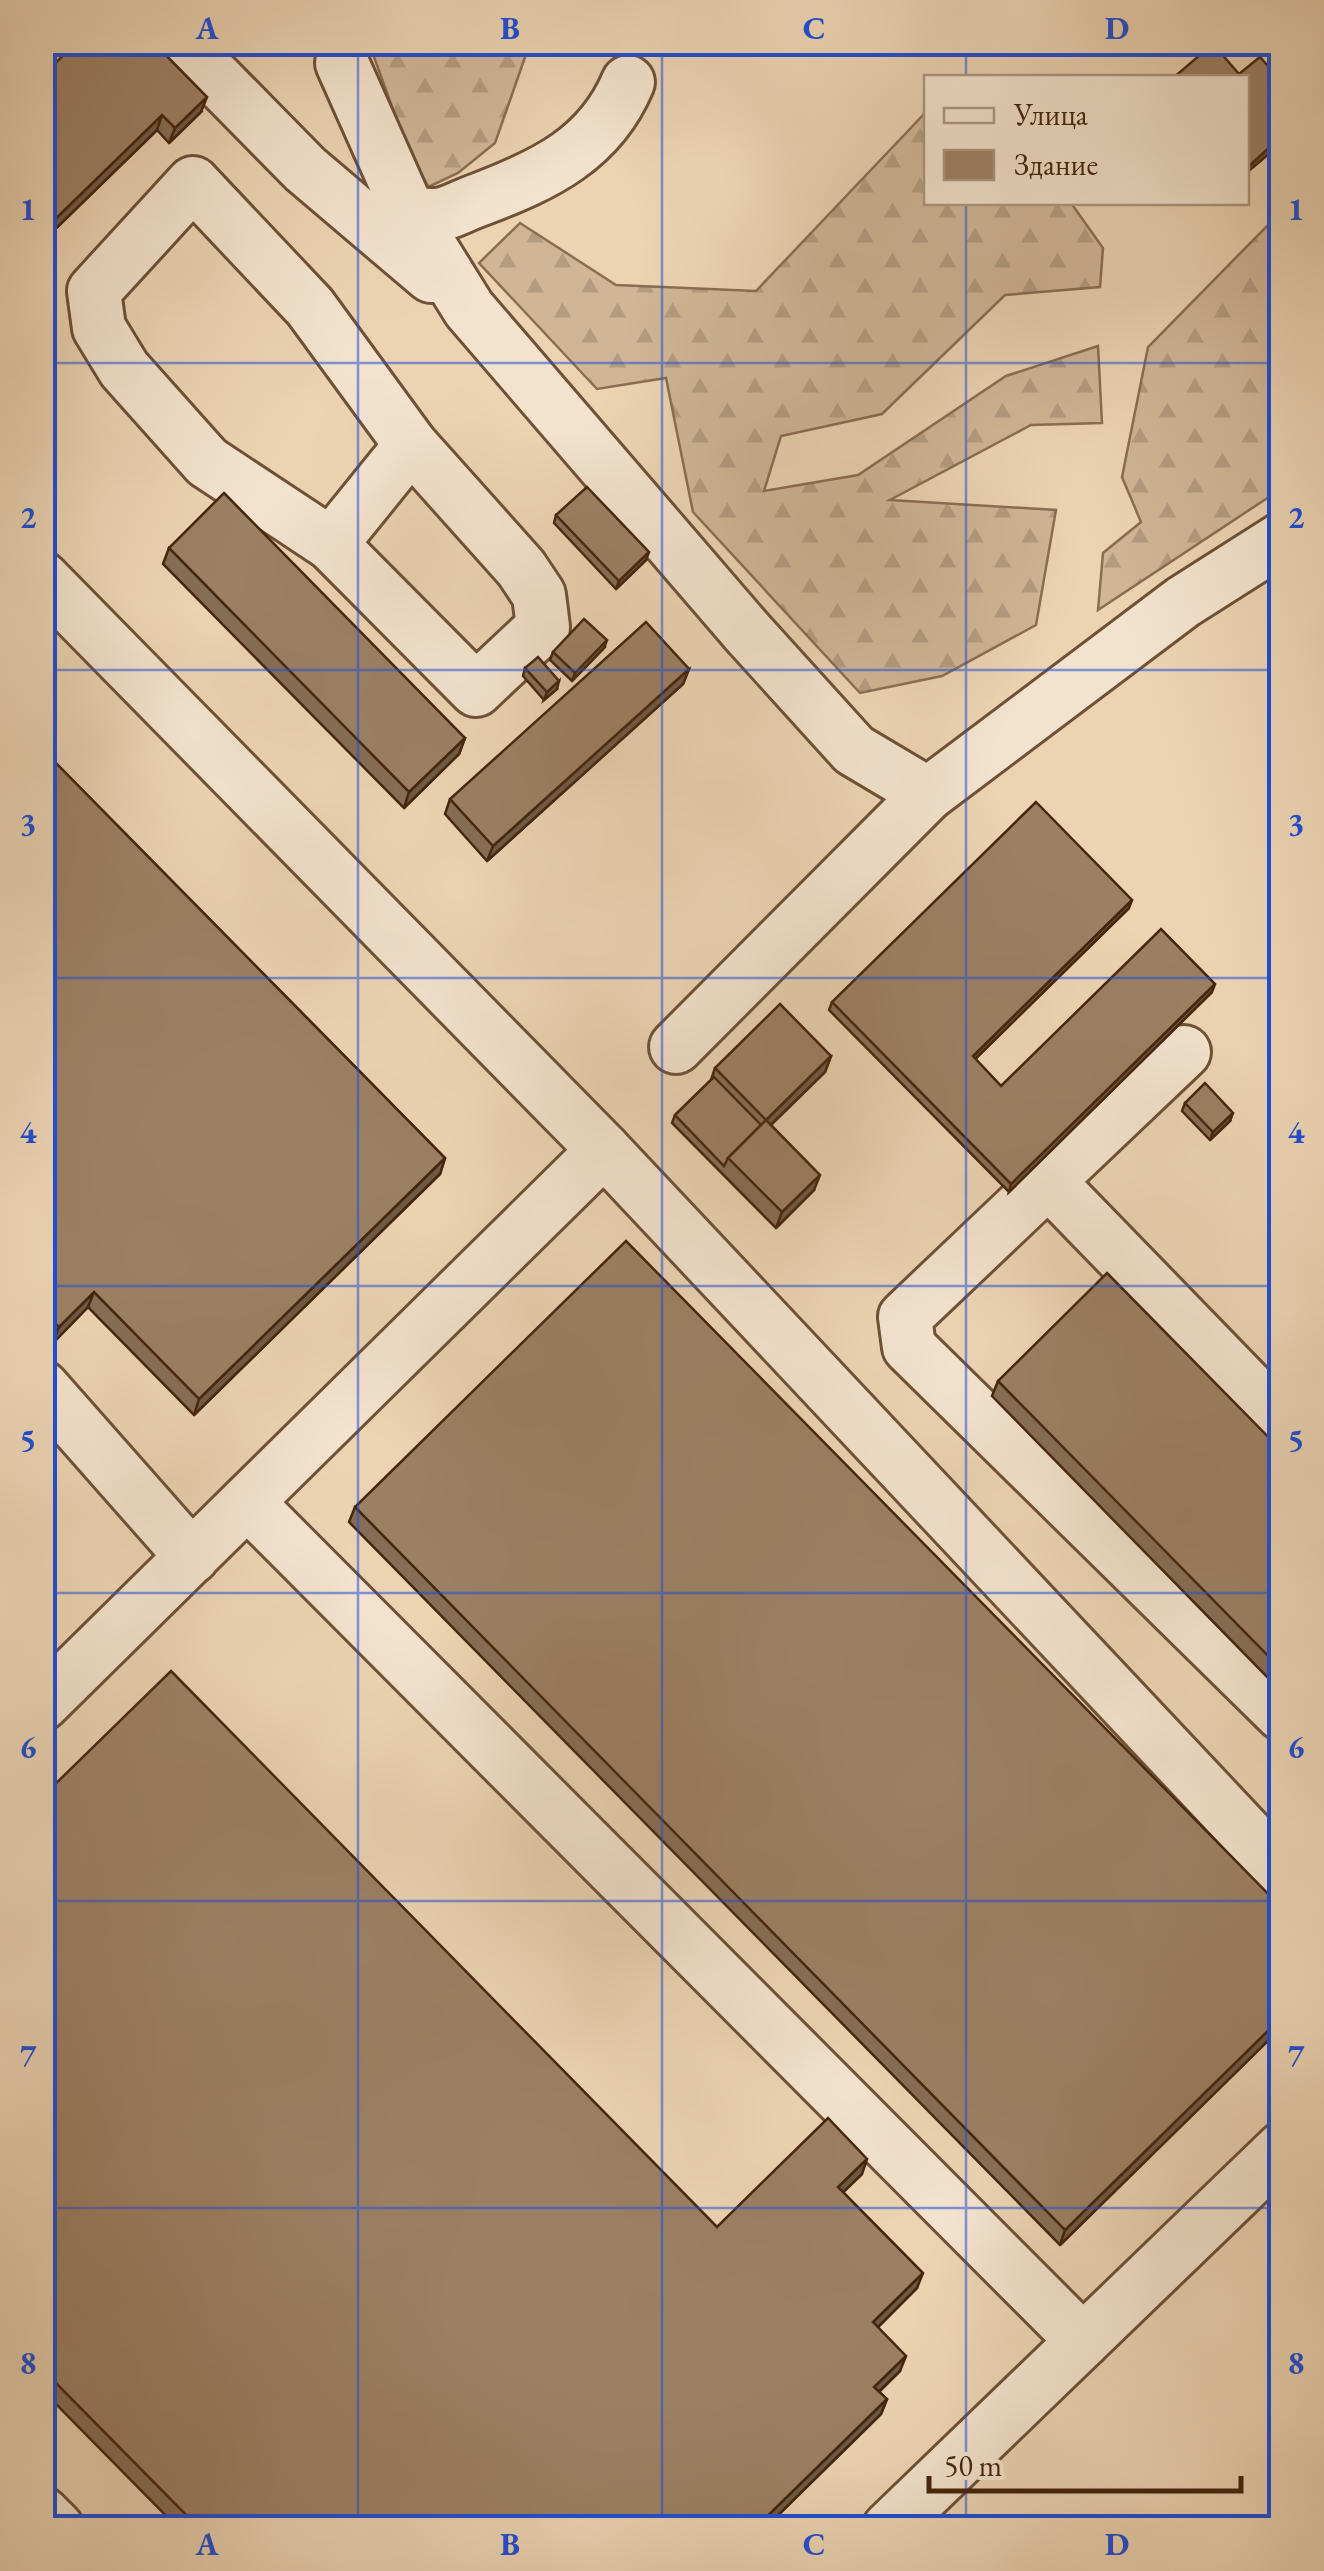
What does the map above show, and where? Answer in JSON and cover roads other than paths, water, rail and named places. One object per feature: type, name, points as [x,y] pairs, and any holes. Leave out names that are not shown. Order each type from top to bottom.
[{"type":"street","points":[[180,42],[306,169],[470,308]]},
{"type":"street","points":[[342,63],[408,211],[470,308],[748,633],[854,750],[928,794]]},
{"type":"street","points":[[408,211],[435,218],[552,170],[595,133],[621,99],[628,82]]},
{"type":"street","points":[[192,183],[310,308],[411,445],[521,568],[539,595],[543,628],[476,690],[331,544],[206,462],[124,369],[100,328],[94,290],[192,183]]},
{"type":"street","points":[[331,544],[411,445]]},
{"type":"street","points":[[676,1047],[928,794],[1183,602],[1282,539]]},
{"type":"street","points":[[42,578],[604,1150],[1282,1871]]},
{"type":"street","points":[[1184,1052],[905,1317],[910,1346],[1282,1714]]},
{"type":"street","points":[[42,1704],[604,1150]]},
{"type":"street","points":[[1048,1181],[1282,1422]]},
{"type":"street","points":[[42,1387],[192,1557]]},
{"type":"street","points":[[247,1502],[1083,2341]]},
{"type":"street","points":[[889,2528],[1282,2149]]},
{"type":"street","points":[[42,2513],[57,2528]]}]
